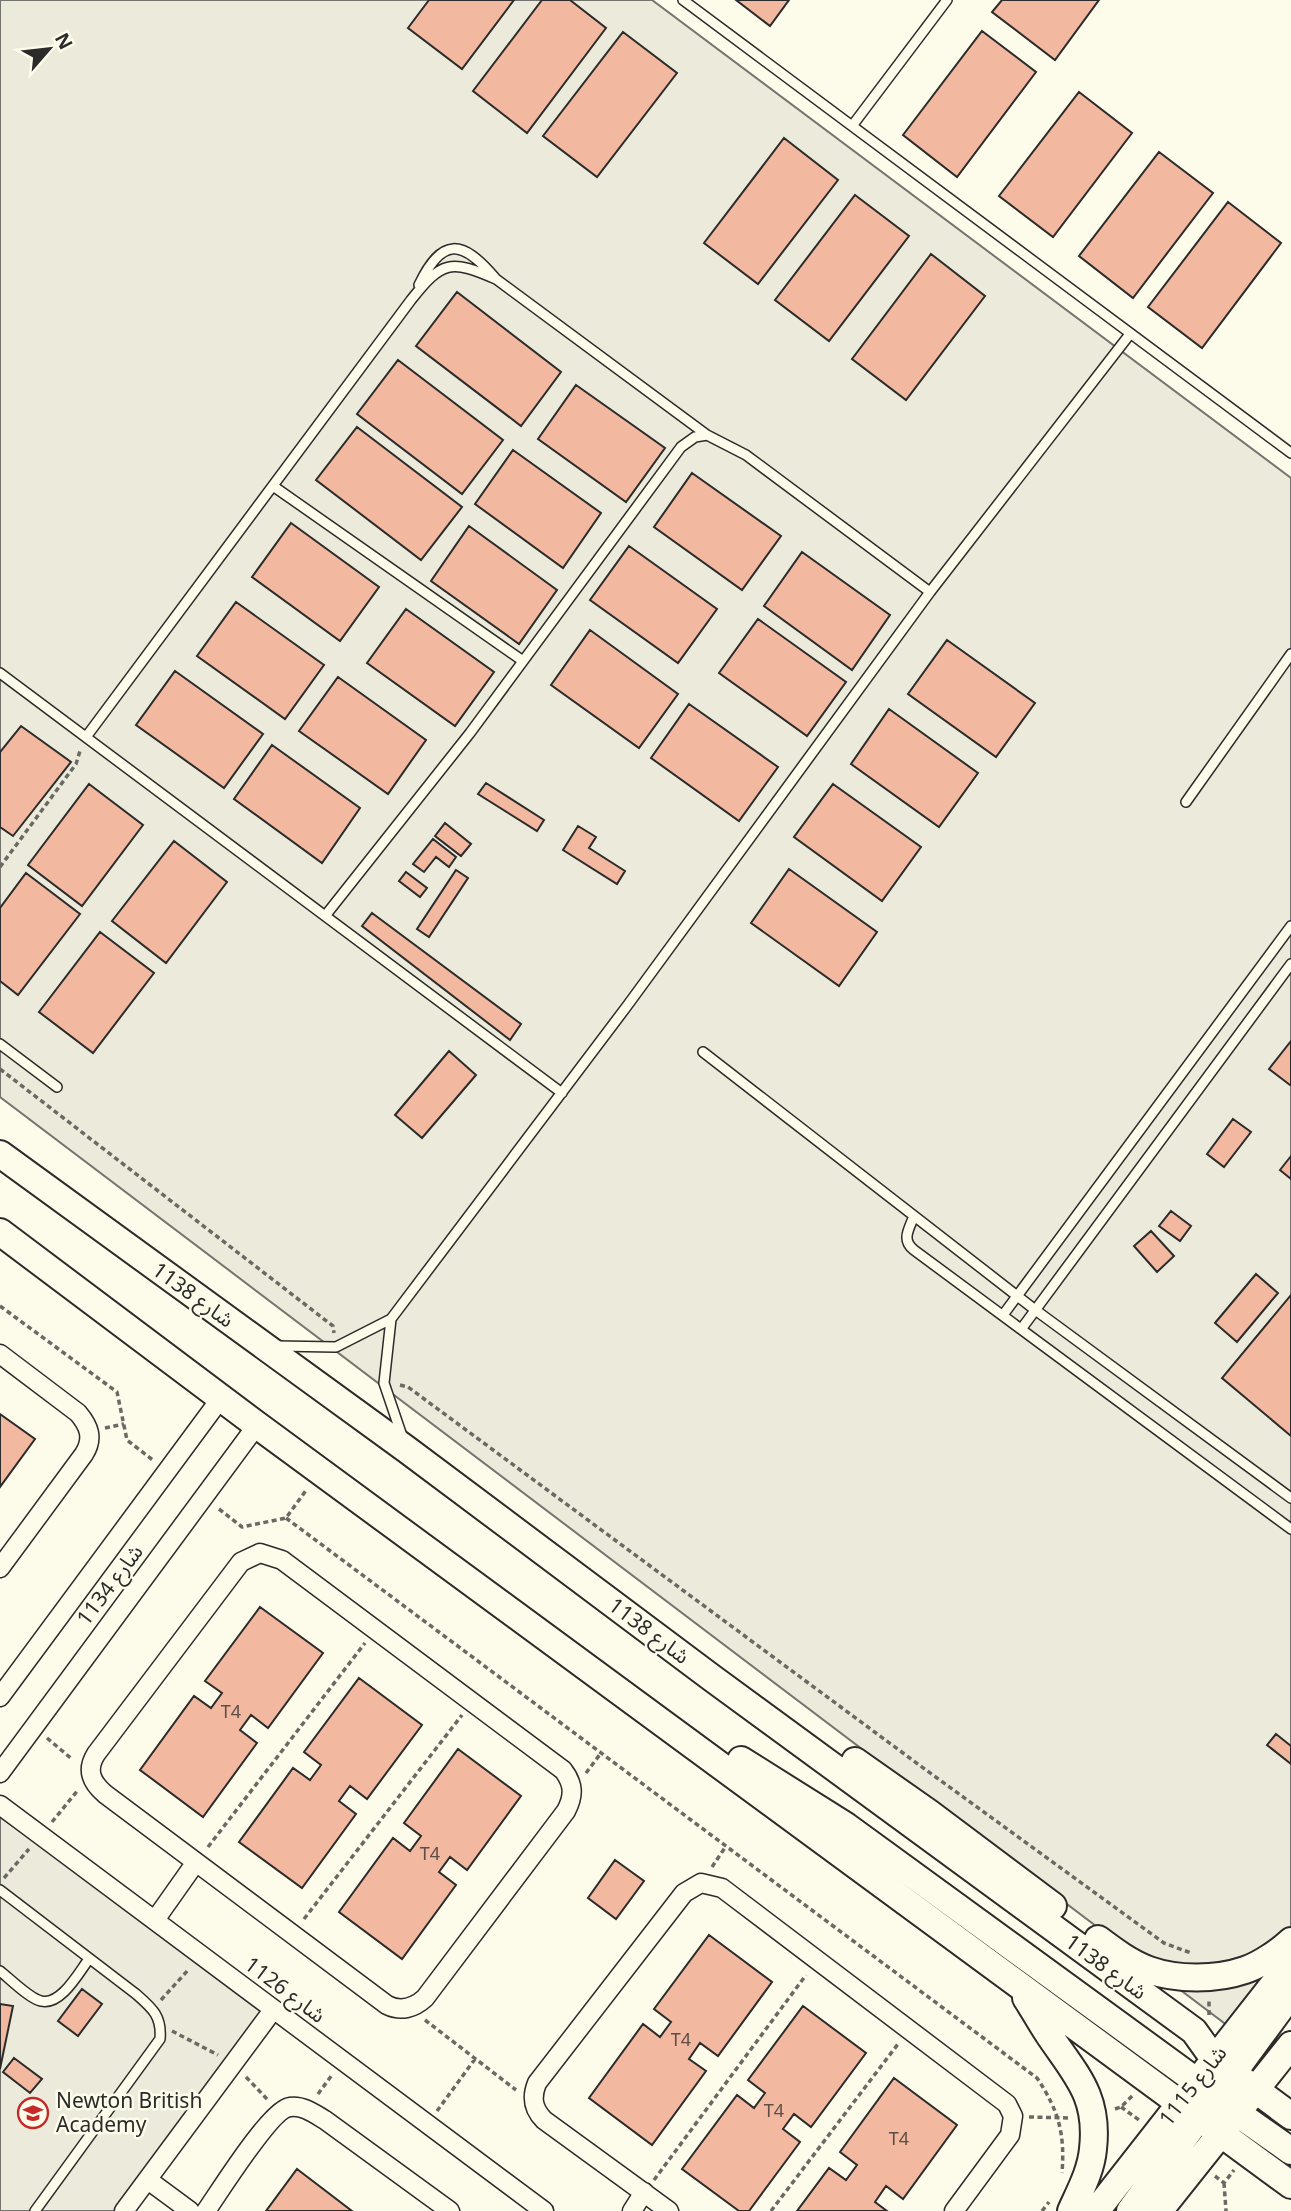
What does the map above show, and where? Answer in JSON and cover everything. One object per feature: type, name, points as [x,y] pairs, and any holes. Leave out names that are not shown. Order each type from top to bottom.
[{"type":"street","name":"شارع 1138","points":[[0,1154],[406,1449],[793,1738],[1194,2031],[1212,2094]]},
{"type":"street","points":[[0,1231],[257,1425],[1020,1987],[1212,2094]]},
{"type":"street","points":[[0,1354],[78,1413],[87,1426],[90,1439],[84,1454],[0,1568]]},
{"type":"street","name":"شارع 1134","points":[[0,1697],[221,1398]]},
{"type":"street","name":"شارع 1134","points":[[0,1773],[257,1425]]},
{"type":"street","points":[[267,1554],[282,1560],[472,1702],[563,1770],[570,1784],[572,1798],[566,1811],[425,1998],[410,2008],[387,2005],[105,1794],[96,1786],[90,1774],[91,1763],[96,1754],[246,1558],[267,1554]]},
{"type":"street","points":[[655,1716],[733,1755],[846,1826],[1291,2151]]},
{"type":"street","points":[[793,1738],[829,1744],[929,1813],[1121,1956],[1150,1970],[1182,1977],[1208,1977],[1246,1970],[1291,1941]]},
{"type":"street","name":"شارع 1126","points":[[0,1805],[544,2211]]},
{"type":"street","points":[[155,1920],[196,1862]]},
{"type":"street","points":[[669,2211],[544,2120],[534,2104],[533,2096],[537,2083],[684,1893],[701,1883],[722,1888],[1007,2104],[1013,2116],[1012,2129],[1007,2140],[954,2211]]},
{"type":"street","name":"شارع 1115","points":[[1096,2211],[1212,2094],[1291,1962]]},
{"type":"street","points":[[1020,1987],[1086,2091],[1093,2118],[1093,2150],[1086,2178],[1060,2206]]},
{"type":"street","points":[[1130,2211],[1212,2094],[1291,1994]]},
{"type":"street","points":[[124,2211],[273,2010]]},
{"type":"street","name":"شارع 1115","points":[[1212,2094],[1256,2090],[1291,2045]]},
{"type":"street","points":[[1256,2090],[1291,2116]]},
{"type":"street","name":"شارع 1115","points":[[1158,2211],[1221,2134],[1212,2094]]},
{"type":"street","points":[[206,2211],[279,2111],[291,2107],[306,2110],[325,2120],[450,2211]]},
{"type":"street","points":[[1221,2134],[1291,2185]]},
{"type":"street","points":[[148,2180],[190,2211]]},
{"type":"street","points":[[632,2211],[644,2192]]},
{"type":"lane","points":[[683,0],[1291,453]]},
{"type":"lane","points":[[852,127],[947,0]]},
{"type":"lane","points":[[411,300],[432,260],[440,253],[451,250],[472,254],[496,279],[708,435],[746,455],[930,592]]},
{"type":"lane","points":[[86,737],[428,279],[446,268],[468,267],[496,279]]},
{"type":"lane","points":[[263,1346],[336,1347],[391,1319],[562,1093],[930,592],[1130,334]]},
{"type":"lane","points":[[325,916],[470,733],[681,447],[695,437],[708,435]]},
{"type":"lane","points":[[273,486],[523,661]]},
{"type":"lane","points":[[1186,802],[1291,654]]},
{"type":"lane","points":[[0,673],[562,1093]]},
{"type":"lane","points":[[1003,1315],[1291,926]]},
{"type":"lane","points":[[1021,1328],[1291,964]]},
{"type":"lane","points":[[0,1044],[57,1087]]},
{"type":"lane","points":[[703,1052],[1034,1310],[1291,1498]]},
{"type":"lane","points":[[914,1216],[906,1236],[909,1247],[1291,1529]]},
{"type":"lane","points":[[391,1319],[384,1383],[406,1449]]},
{"type":"lane","points":[[0,1890],[153,2009],[161,2025],[160,2039],[34,2211]]},
{"type":"lane","points":[[0,1971],[39,2001],[52,2001],[65,1990],[89,1959]]},
{"type":"path","points":[[0,867],[76,764],[86,737]]},
{"type":"path","points":[[0,1069],[333,1326],[336,1347]]},
{"type":"path","points":[[0,1306],[117,1392],[127,1440],[151,1461],[175,1460]]},
{"type":"path","points":[[384,1383],[408,1387],[1164,1943],[1196,1955]]},
{"type":"path","points":[[211,1487],[212,1503],[242,1527],[286,1518],[320,1471]]},
{"type":"path","points":[[286,1518],[1037,2078],[1059,2118],[1063,2140],[1061,2181]]},
{"type":"path","points":[[196,1862],[375,1630]]},
{"type":"path","points":[[293,1934],[472,1702]]},
{"type":"path","points":[[0,1883],[90,1774],[34,1727]]},
{"type":"path","points":[[701,1883],[726,1846]]},
{"type":"path","points":[[153,2009],[202,1955]]},
{"type":"path","points":[[644,2192],[818,1959]]},
{"type":"path","points":[[410,2008],[534,2104]]},
{"type":"path","points":[[771,2211],[909,2029]]},
{"type":"path","points":[[428,2124],[475,2059]]},
{"type":"path","points":[[306,2110],[342,2061]]},
{"type":"path","points":[[1013,2116],[1059,2118]]},
{"type":"path","points":[[1224,2183],[1226,2211]]},
{"type":"path","points":[[1042,2211],[1060,2206]]},
{"type":"shaded area","points":[[0,0],[652,0],[1291,478],[1291,1957],[1236,2032],[0,1097]]},
{"type":"shaded area","points":[[0,1817],[273,2010],[126,2211],[0,2211]]},
{"type":"building","points":[[429,0],[514,0],[462,69],[408,28]]},
{"type":"building","points":[[542,0],[570,0],[606,28],[527,133],[473,91]]},
{"type":"building","points":[[736,0],[789,0],[770,26]]},
{"type":"building","points":[[1002,0],[1099,0],[1055,60],[992,12]]},
{"type":"building","points":[[982,31],[1036,72],[957,177],[903,135]]},
{"type":"building","points":[[623,32],[677,73],[597,177],[543,136]]},
{"type":"building","points":[[1079,92],[1132,133],[1053,237],[999,196]]},
{"type":"building","points":[[784,138],[838,180],[758,284],[704,243]]},
{"type":"building","points":[[1159,152],[1213,193],[1133,298],[1079,256]]},
{"type":"building","points":[[855,195],[909,236],[829,341],[775,300]]},
{"type":"building","points":[[1228,202],[1281,243],[1202,348],[1148,307]]},
{"type":"building","points":[[931,254],[985,296],[906,400],[852,359]]},
{"type":"building","points":[[457,292],[561,372],[521,426],[416,346]]},
{"type":"building","points":[[398,360],[503,440],[462,494],[357,414]]},
{"type":"building","points":[[576,385],[665,448],[626,502],[538,439]]},
{"type":"building","points":[[357,427],[462,507],[421,560],[316,480]]},
{"type":"building","points":[[513,450],[601,513],[563,568],[475,504]]},
{"type":"building","points":[[692,473],[781,536],[742,590],[654,527]]},
{"type":"building","points":[[291,523],[379,587],[340,641],[252,577]]},
{"type":"building","points":[[469,526],[557,590],[519,644],[431,581]]},
{"type":"building","points":[[629,546],[717,609],[678,663],[590,600]]},
{"type":"building","points":[[802,552],[890,615],[852,670],[764,606]]},
{"type":"building","points":[[236,602],[324,665],[285,719],[197,656]]},
{"type":"building","points":[[406,609],[494,672],[455,726],[367,663]]},
{"type":"building","points":[[758,619],[846,682],[807,736],[719,673]]},
{"type":"building","points":[[590,630],[678,694],[639,748],[551,685]]},
{"type":"building","points":[[947,640],[1035,703],[996,757],[908,694]]},
{"type":"building","points":[[175,671],[263,734],[224,788],[136,725]]},
{"type":"building","points":[[338,677],[426,740],[388,794],[299,731]]},
{"type":"building","points":[[689,704],[778,767],[739,821],[651,758]]},
{"type":"building","points":[[889,709],[978,773],[939,827],[851,764]]},
{"type":"building","points":[[21,726],[71,762],[13,836],[0,827],[0,752]]},
{"type":"building","points":[[272,745],[360,808],[322,863],[234,799]]},
{"type":"building","points":[[486,783],[544,820],[537,831],[478,794]]},
{"type":"building","points":[[89,784],[143,825],[82,906],[28,865]]},
{"type":"building","points":[[833,784],[921,847],[882,901],[794,837]]},
{"type":"building","points":[[445,823],[471,844],[461,856],[435,836]]},
{"type":"building","points":[[578,826],[596,837],[589,848],[625,871],[617,884],[563,850]]},
{"type":"building","points":[[433,839],[456,857],[449,867],[436,857],[424,872],[413,864]]},
{"type":"building","points":[[174,841],[227,882],[166,963],[112,921]]},
{"type":"building","points":[[789,869],[877,932],[839,986],[751,923]]},
{"type":"building","points":[[456,870],[468,878],[429,937],[417,929]]},
{"type":"building","points":[[406,872],[427,888],[420,897],[399,881]]},
{"type":"building","points":[[26,873],[80,914],[18,995],[0,981],[0,908]]},
{"type":"building","points":[[372,913],[521,1024],[510,1040],[362,926]]},
{"type":"building","points":[[100,932],[154,973],[93,1053],[39,1012]]},
{"type":"building","points":[[1291,1041],[1291,1084],[1290,1085],[1269,1069]]},
{"type":"building","points":[[449,1051],[476,1075],[422,1138],[395,1115]]},
{"type":"building","points":[[1233,1119],[1251,1132],[1224,1167],[1207,1154]]},
{"type":"building","points":[[1291,1156],[1291,1179],[1280,1170]]},
{"type":"building","points":[[1171,1211],[1191,1226],[1180,1241],[1159,1226]]},
{"type":"building","points":[[1151,1231],[1174,1256],[1157,1272],[1134,1246]]},
{"type":"building","points":[[1256,1274],[1278,1293],[1237,1342],[1215,1323]]},
{"type":"building","points":[[1291,1295],[1291,1436],[1222,1378]]},
{"type":"building","points":[[0,1414],[35,1439],[0,1487]]},
{"type":"building","points":[[260,1607],[323,1653],[268,1728],[251,1715],[240,1730],[257,1743],[203,1817],[140,1770],[194,1696],[211,1708],[222,1693],[205,1681]]},
{"type":"building","points":[[359,1678],[422,1725],[367,1799],[350,1786],[339,1801],[356,1814],[302,1888],[239,1842],[293,1768],[310,1780],[321,1765],[304,1752]]},
{"type":"building","points":[[1276,1734],[1291,1746],[1291,1764],[1267,1745]]},
{"type":"building","points":[[458,1749],[521,1796],[467,1870],[450,1857],[439,1872],[456,1885],[402,1959],[339,1912],[393,1838],[410,1851],[421,1836],[404,1823]]},
{"type":"building","points":[[615,1860],[644,1881],[616,1919],[588,1898]]},
{"type":"building","points":[[709,1935],[772,1982],[718,2056],[700,2043],[689,2059],[706,2071],[652,2145],[589,2098],[643,2024],[660,2037],[671,2022],[654,2009]]},
{"type":"building","points":[[82,1989],[102,2004],[78,2036],[58,2021]]},
{"type":"building","points":[[0,2004],[13,2006],[0,2069]]},
{"type":"building","points":[[803,2006],[866,2053],[811,2127],[794,2114],[783,2129],[800,2142],[749,2211],[739,2211],[682,2169],[737,2095],[754,2108],[765,2093],[748,2080]]},
{"type":"building","points":[[14,2058],[42,2079],[30,2093],[3,2072]]},
{"type":"building","points":[[894,2078],[957,2125],[903,2199],[886,2186],[875,2202],[887,2211],[797,2211],[829,2168],[846,2180],[857,2165],[840,2152]]},
{"type":"building","points":[[297,2169],[352,2211],[266,2211]]},
{"type":"place","name":"Newton British Academy","points":[[33,2113]]}]
